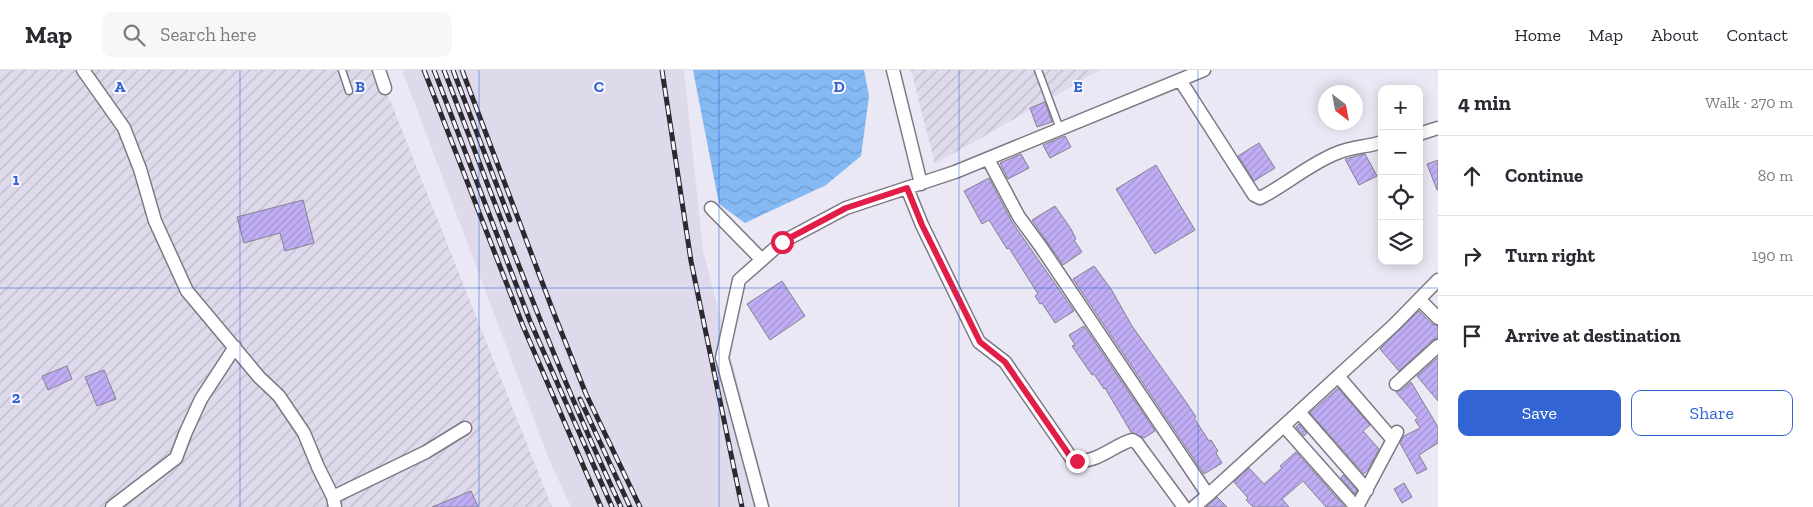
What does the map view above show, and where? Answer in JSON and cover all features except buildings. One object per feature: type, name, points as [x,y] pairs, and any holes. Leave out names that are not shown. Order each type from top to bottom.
[{"type":"street","points":[[83,70],[124,128],[140,169],[155,222],[187,291],[258,377],[279,396],[304,432],[334,502],[426,452],[465,428]]},
{"type":"street","points":[[379,70],[385,88]]},
{"type":"street","points":[[893,70],[921,184]]},
{"type":"street","points":[[762,507],[722,358],[739,280],[782,242],[846,208],[921,184],[988,159],[1204,70]]},
{"type":"street","points":[[1180,80],[1254,195],[1260,198],[1273,192],[1294,176],[1337,153],[1378,143]]},
{"type":"street","points":[[1423,133],[1438,128]]},
{"type":"street","points":[[988,159],[1019,216],[1208,495]]},
{"type":"street","points":[[907,188],[922,225],[980,342],[1005,362],[1072,459],[1087,462],[1123,442],[1132,440],[1192,507],[1208,495],[1394,325],[1438,280]]},
{"type":"street","points":[[711,208],[762,260]]},
{"type":"street","points":[[1419,299],[1438,318]]},
{"type":"street","points":[[1396,384],[1438,346]]},
{"type":"street","points":[[112,507],[176,458],[184,434],[202,400],[235,347]]},
{"type":"street","points":[[1284,426],[1357,507],[1395,436],[1338,376]]},
{"type":"street","points":[[1299,412],[1367,490]]},
{"type":"lane","points":[[342,70],[349,91]]},
{"type":"lane","points":[[1038,70],[1060,129]]},
{"type":"shaded area","points":[[0,70],[378,70],[552,507],[0,507]]},
{"type":"shaded area","points":[[402,70],[684,70],[703,251],[770,507],[571,507],[550,462]]},
{"type":"shaded area","points":[[911,70],[1100,70],[935,164]]},
{"type":"water","points":[[693,70],[864,70],[869,96],[861,156],[826,185],[745,223],[719,204]]},
{"type":"railway","points":[[424,70],[523,326],[601,507]]},
{"type":"railway","points":[[434,70],[530,321],[612,507]]},
{"type":"railway","points":[[444,70],[550,345],[621,507]]},
{"type":"railway","points":[[453,70],[510,220]]},
{"type":"railway","points":[[462,70],[586,394],[640,507]]},
{"type":"railway","points":[[662,70],[691,261],[742,507]]},
{"type":"railway","points":[[580,399],[630,507]]},
{"type":"route","points":[[782,242],[846,208],[907,188],[922,225],[980,342],[1005,362],[1072,459],[1077,461]]}]
